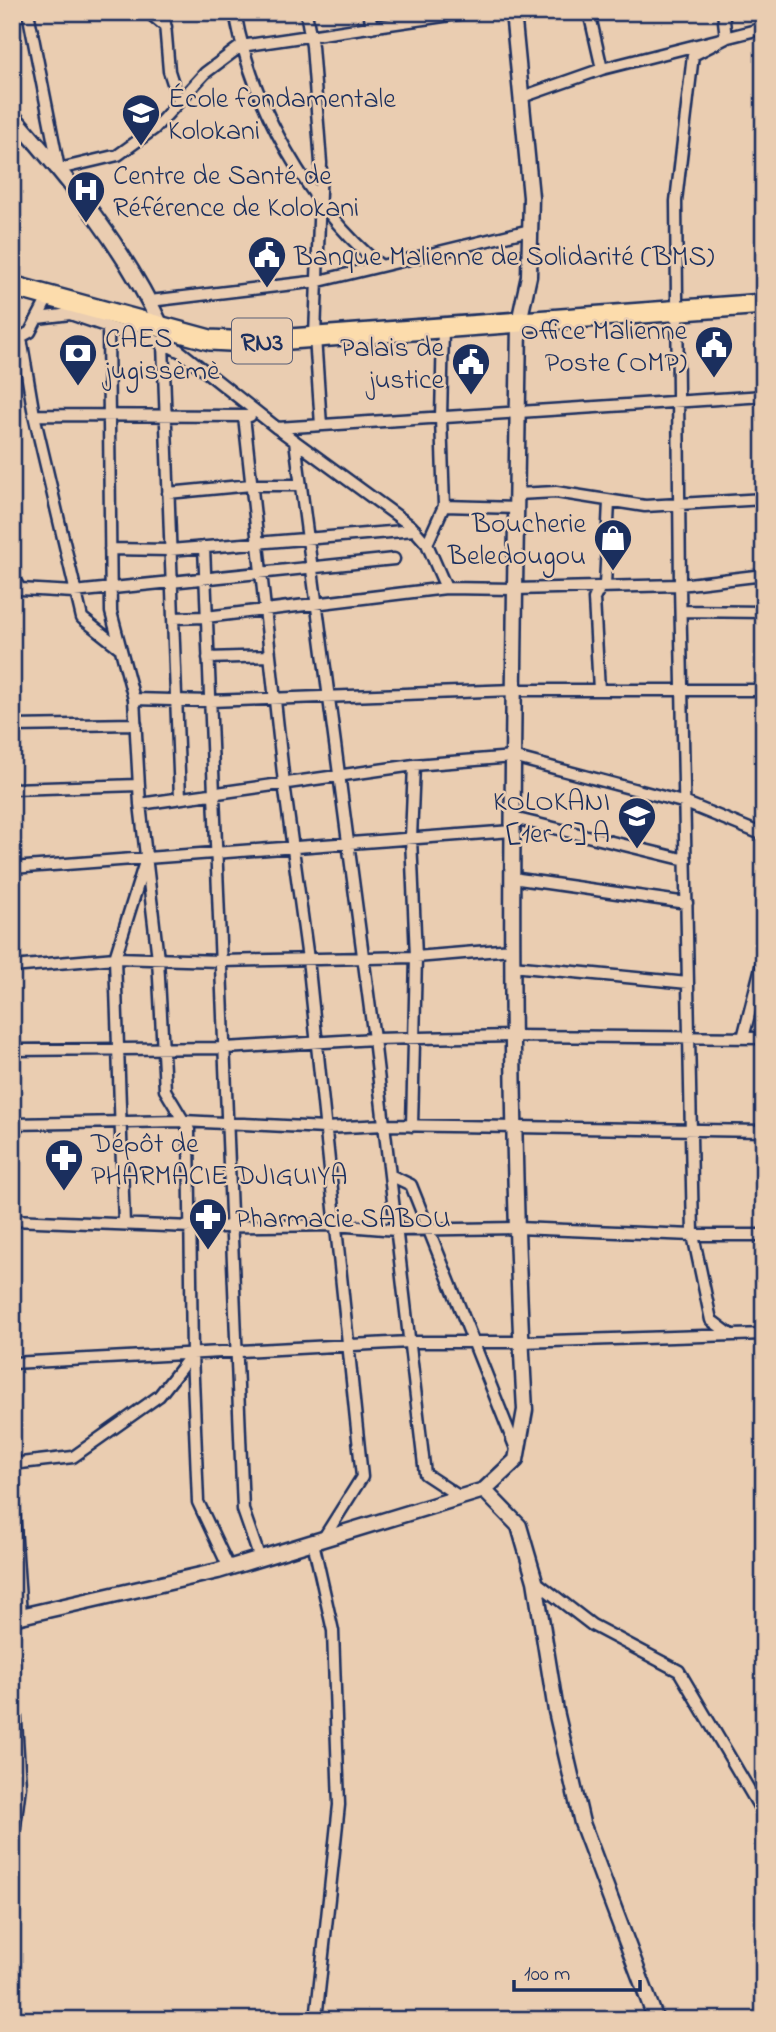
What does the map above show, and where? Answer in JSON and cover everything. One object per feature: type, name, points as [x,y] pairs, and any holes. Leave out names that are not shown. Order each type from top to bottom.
[{"type":"highway","name":"RN3","points":[[12,286],[49,296],[162,336],[248,342],[764,304]]},
{"type":"street","points":[[28,12],[59,169]]},
{"type":"street","points":[[148,12],[166,27]]},
{"type":"street","points":[[164,12],[169,71],[179,102]]},
{"type":"street","points":[[235,12],[241,46],[270,120],[321,202],[352,242],[381,266]]},
{"type":"street","points":[[306,12],[321,163],[315,337],[321,425]]},
{"type":"street","points":[[369,12],[372,27]]},
{"type":"street","points":[[59,169],[118,155],[154,129],[205,74],[241,46],[471,12]]},
{"type":"street","points":[[12,1481],[16,1617],[229,1568],[484,1490],[516,1460],[525,1410],[514,1128],[512,825],[519,322],[529,276],[531,197],[513,12]]},
{"type":"street","points":[[589,12],[602,69]]},
{"type":"street","points":[[723,12],[726,38]]},
{"type":"street","points":[[522,97],[602,69],[764,28]]},
{"type":"street","points":[[726,38],[693,55],[676,201],[680,585],[693,1235],[711,1320],[731,1335]]},
{"type":"street","points":[[12,115],[102,223],[150,301],[162,336],[180,798]]},
{"type":"street","points":[[150,301],[319,281],[530,230]]},
{"type":"street","points":[[49,296],[30,332],[17,340],[82,618],[121,649]]},
{"type":"street","points":[[38,318],[69,314],[108,327],[162,336],[276,428],[415,530],[427,544],[446,588]]},
{"type":"street","points":[[108,327],[111,612],[134,699],[140,804],[159,959],[165,1090],[189,1130],[192,1354],[198,1502],[229,1568]]},
{"type":"street","points":[[427,544],[444,506],[441,418],[443,328]]},
{"type":"street","points":[[276,428],[764,396]]},
{"type":"street","points":[[34,415],[261,416]]},
{"type":"street","points":[[244,416],[274,699],[308,959],[362,1477],[318,1541],[333,1632],[339,1805],[316,2020]]},
{"type":"street","points":[[295,441],[346,845],[374,1039],[425,1474],[460,1497]]},
{"type":"street","points":[[167,493],[251,485],[301,485]]},
{"type":"street","points":[[444,506],[517,502],[556,492],[645,506],[764,499]]},
{"type":"street","points":[[599,690],[594,599],[600,587],[605,585],[609,502]]},
{"type":"street","points":[[110,549],[170,550],[415,530]]},
{"type":"street","points":[[204,547],[215,853],[239,1353],[243,1510],[260,1559]]},
{"type":"street","points":[[12,576],[20,589],[74,592],[394,559]]},
{"type":"street","points":[[173,618],[206,617],[446,588],[680,585],[764,575]]},
{"type":"street","points":[[681,611],[764,612]]},
{"type":"street","points":[[208,658],[270,656]]},
{"type":"street","points":[[134,699],[210,701],[514,690],[764,690]]},
{"type":"street","points":[[12,726],[136,724]]},
{"type":"street","points":[[140,804],[414,765],[513,757],[686,803],[764,835]]},
{"type":"street","points":[[412,1126],[416,957],[411,838],[414,765]]},
{"type":"street","points":[[12,789],[139,785]]},
{"type":"street","points":[[12,868],[292,850],[512,825],[686,860]]},
{"type":"street","points":[[124,1224],[115,958],[146,858]]},
{"type":"street","points":[[512,878],[687,903]]},
{"type":"street","points":[[12,967],[115,958],[221,961],[416,957],[512,949]]},
{"type":"street","points":[[743,1038],[764,955]]},
{"type":"street","points":[[512,966],[688,983]]},
{"type":"street","points":[[12,1050],[165,1050],[374,1039],[512,1036],[689,1035],[764,1038]]},
{"type":"street","points":[[12,1124],[183,1121],[325,1128],[384,1125],[764,1131]]},
{"type":"street","points":[[390,1175],[411,1185],[517,1451]]},
{"type":"street","points":[[12,1220],[192,1227],[233,1224],[335,1225],[396,1230],[517,1228],[693,1235],[764,1234]]},
{"type":"street","points":[[12,1363],[409,1342],[521,1342],[764,1334]]},
{"type":"street","points":[[12,1464],[73,1457],[159,1396],[192,1354]]},
{"type":"street","points":[[484,1490],[519,1526],[535,1581],[556,1711],[582,1823],[656,2020]]},
{"type":"street","points":[[535,1581],[592,1625],[678,1671],[764,1815]]},
{"type":"street","points":[[12,1657],[20,1786],[12,1850]]},
{"type":"place","name":"École fondamentale Kolokani","points":[[141,147]]},
{"type":"place","name":"Centre de Santé de Référence de Kolokani","points":[[86,224]]},
{"type":"place","name":"Banque Malienne de Solidarité (BMS)","points":[[267,289]]},
{"type":"place","name":"Office Malienne Poste (OMP)","points":[[714,379]]},
{"type":"place","name":"CAES jugissèmè","points":[[78,387]]},
{"type":"place","name":"Palais de justice","points":[[471,396]]},
{"type":"place","name":"Boucherie Beledougou","points":[[613,572]]},
{"type":"place","name":"KOLOKANI [1er C] A","points":[[637,850]]},
{"type":"place","name":"Dépôt de PHARMACIE DJIGUIYA","points":[[64,1192]]},
{"type":"place","name":"Pharmacie SABOU","points":[[208,1251]]}]
